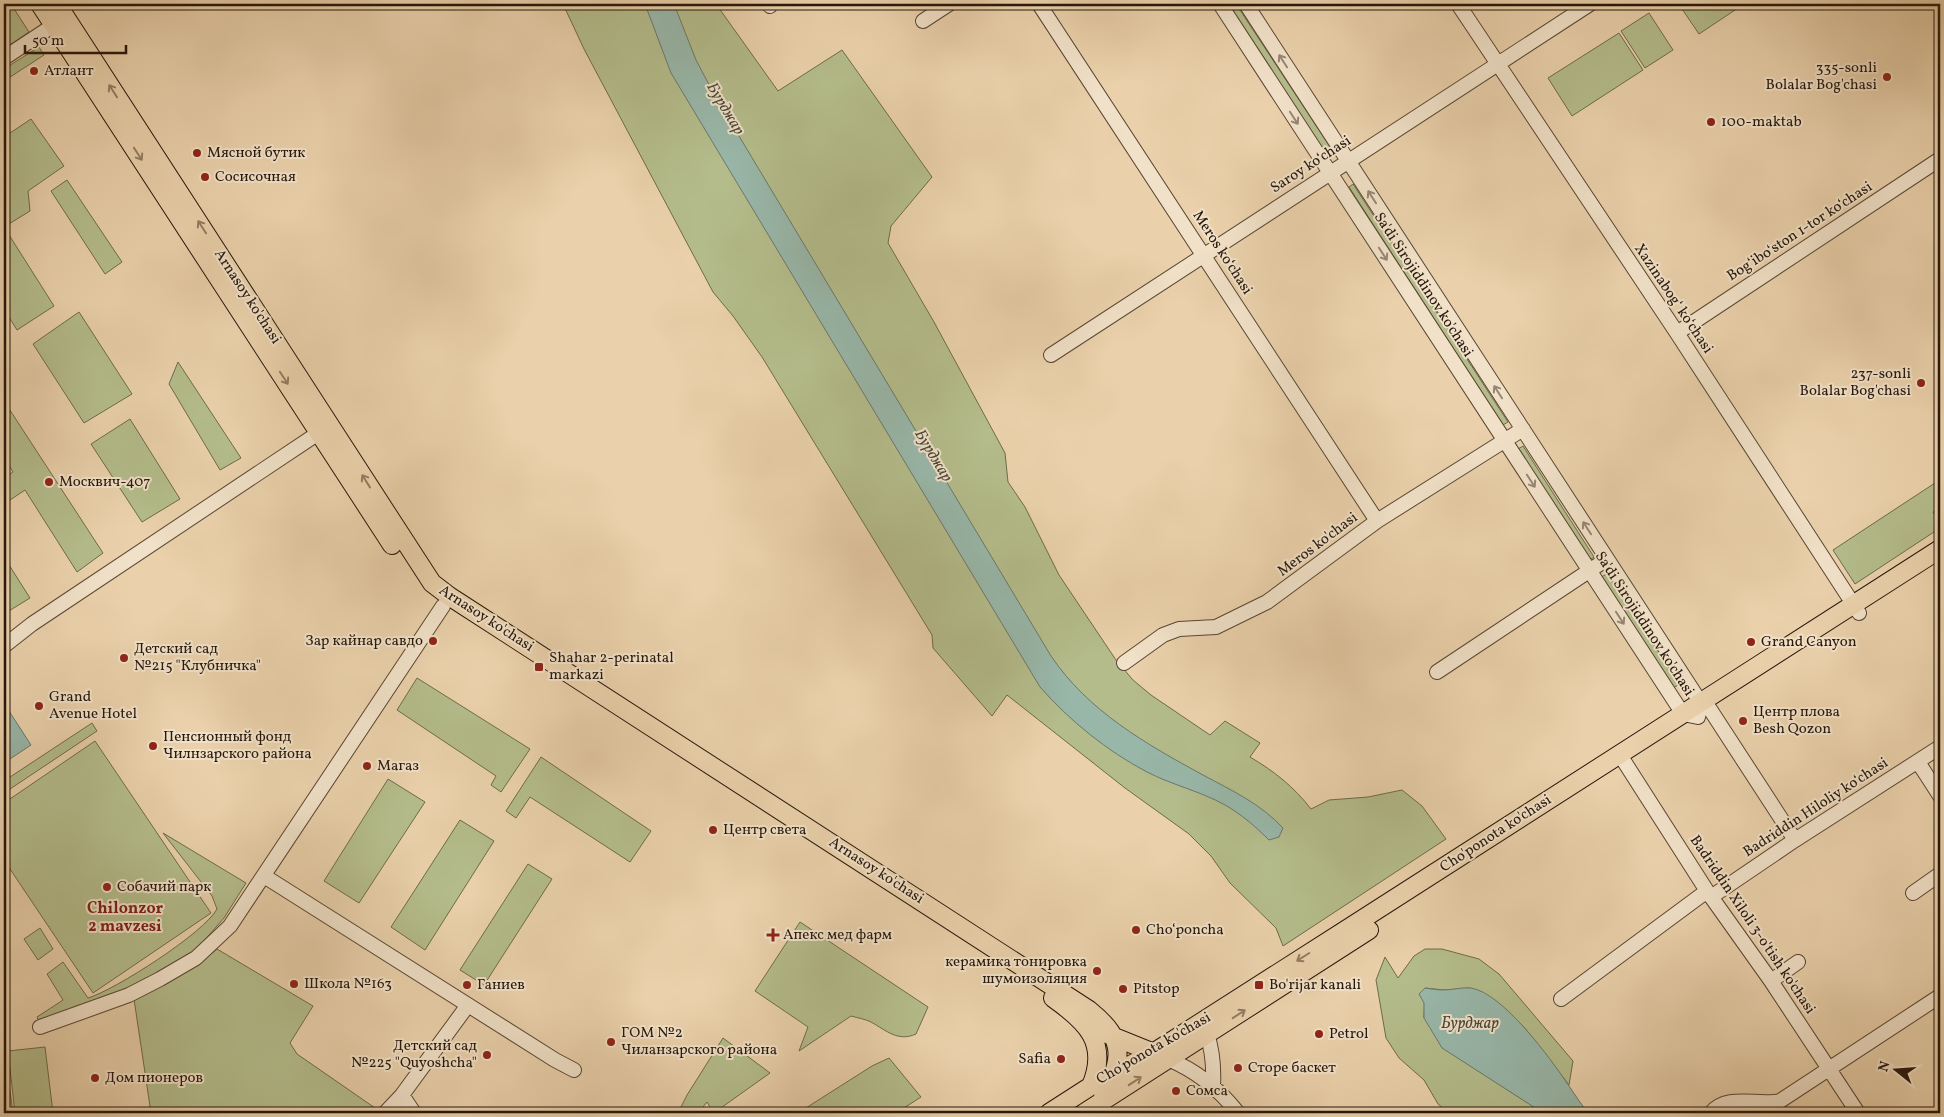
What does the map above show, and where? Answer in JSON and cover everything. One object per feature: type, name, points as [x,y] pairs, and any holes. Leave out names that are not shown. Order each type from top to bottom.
[{"type":"main road","name":"Arnasoy ko'chasi","points":[[40,4],[59,16],[324,428],[419,586],[446,601],[706,768],[1076,1000],[1096,1015],[1114,1036]]},
{"type":"main road","name":"Cho'ponota ko'chasi","points":[[1857,609],[1940,549]]},
{"type":"main road","name":"Cho'ponota ko'chasi","points":[[1084,1113],[1160,1056],[1623,760],[1699,709],[1857,609],[1940,561]]},
{"type":"main road","name":"Arnasoy ko'chasi","points":[[706,768],[1032,984],[1065,1007],[1086,1025],[1160,1056]]},
{"type":"main road","name":"Cho'ponota ko'chasi","points":[[1049,1113],[1114,1073],[1160,1056],[1207,1034],[1349,935]]},
{"type":"main road","name":"Arnasoy ko'chasi","points":[[1086,1025],[1094,1040],[1098,1054],[1097,1068],[1091,1086]]},
{"type":"main road","points":[[1101,1102],[1114,1073],[1118,1054],[1114,1036]]},
{"type":"street","points":[[923,21],[949,4]]},
{"type":"street","name":"Meros ko‘chasi","points":[[1039,4],[1377,521]]},
{"type":"street","name":"Sa'di Sirojiddinov ko'chasi","points":[[1220,4],[1589,570],[1699,709]]},
{"type":"street","name":"Sa'di Sirojiddinov ko'chasi","points":[[1246,4],[1607,559],[1699,709]]},
{"type":"street","name":"Xazinabog‘ ko‘chasi","points":[[1458,4],[1677,333],[1857,609]]},
{"type":"street","name":"Saroy ko‘chasi","points":[[1051,355],[1590,4]]},
{"type":"street","points":[[4,58],[59,16]]},
{"type":"street","name":"Bogʻiboʻston 1-tor koʻchasi","points":[[1677,333],[1940,159]]},
{"type":"street","points":[[4,646],[32,624],[324,428]]},
{"type":"street","name":"Meros ko'chasi","points":[[1124,663],[1163,635],[1179,629],[1216,627],[1267,602],[1377,521],[1522,429]]},
{"type":"street","points":[[1437,672],[1607,559]]},
{"type":"street","points":[[40,1027],[129,995],[187,965],[214,943],[230,926],[264,876],[446,601]]},
{"type":"street","points":[[1699,709],[1795,840]]},
{"type":"street","name":"Badriddin Hiloliy koʻchasi","points":[[1561,999],[1709,894],[1940,747]]},
{"type":"street","name":"Badriddin Xiloli 3-o'tish ko'chasi","points":[[1623,760],[1709,894],[1771,981],[1858,1113]]},
{"type":"street","points":[[1918,762],[1940,796]]},
{"type":"street","points":[[1913,893],[1940,874]]},
{"type":"street","points":[[264,876],[566,1067],[574,1070]]},
{"type":"street","points":[[1771,981],[1798,962]]},
{"type":"street","points":[[1711,1113],[1719,1105],[1727,1102],[1765,1103],[1780,1101],[1940,996]]},
{"type":"street","points":[[385,1113],[402,1096],[468,1005]]},
{"type":"street","points":[[1207,1034],[1214,1068],[1213,1086]]},
{"type":"street","name":"Arnasoy ko'chasi","points":[[1160,1056],[1193,1070],[1213,1086],[1238,1113]]},
{"type":"street","points":[[402,1096],[414,1113]]},
{"type":"green space","points":[[11,4],[29,32],[4,49],[4,6]]},
{"type":"green space","points":[[563,4],[716,4],[778,91],[842,50],[932,177],[891,226],[888,243],[934,322],[1005,453],[1008,482],[1025,507],[1059,575],[1116,660],[1133,680],[1151,695],[1210,735],[1225,721],[1260,743],[1250,757],[1283,780],[1311,809],[1329,800],[1368,797],[1402,790],[1422,806],[1446,839],[1283,946],[1276,928],[1230,883],[1211,856],[1189,834],[1125,788],[1007,695],[992,716],[933,648],[932,635],[762,357],[733,316],[713,292],[584,49]]},
{"type":"green space","points":[[1227,4],[1236,4],[1334,153],[1327,157]]},
{"type":"green space","points":[[1684,4],[1744,4],[1699,34],[1680,6]]},
{"type":"green space","points":[[1649,13],[1673,50],[1645,68],[1621,31]]},
{"type":"green space","points":[[1619,33],[1643,70],[1572,116],[1548,78]]},
{"type":"green space","points":[[39,47],[44,55],[4,81],[4,69]]},
{"type":"green space","points":[[31,119],[64,166],[28,191],[30,211],[4,227],[4,137]]},
{"type":"green space","points":[[67,180],[122,262],[105,274],[51,191]]},
{"type":"green space","points":[[1353,184],[1508,422],[1503,425],[1349,187]]},
{"type":"green space","points":[[4,227],[54,306],[17,330],[4,309]]},
{"type":"green space","points":[[79,312],[132,394],[84,423],[33,344]]},
{"type":"green space","points":[[178,362],[241,458],[220,470],[169,384]]},
{"type":"green space","points":[[4,401],[103,553],[77,572],[25,490],[4,504],[4,478],[13,472],[4,457]]},
{"type":"green space","points":[[130,419],[180,499],[142,522],[91,444]]},
{"type":"green space","points":[[1523,446],[1594,557],[1589,560],[1518,449]]},
{"type":"green space","points":[[1935,483],[1940,490],[1940,507],[1933,512],[1940,524],[1940,528],[1855,584],[1833,550]]},
{"type":"green space","points":[[4,557],[30,598],[4,614]]},
{"type":"green space","points":[[1607,574],[1680,684],[1673,688],[1601,577]]},
{"type":"green space","points":[[417,678],[530,749],[501,792],[491,785],[496,776],[397,710]]},
{"type":"green space","points":[[92,723],[97,731],[4,793],[4,781]]},
{"type":"green space","name":"Собачий парк","points":[[95,741],[211,913],[93,993],[4,860],[4,803]]},
{"type":"green space","points":[[541,757],[651,831],[630,862],[530,797],[516,818],[506,811]]},
{"type":"green space","points":[[388,779],[425,802],[359,903],[324,881]]},
{"type":"green space","points":[[460,820],[494,841],[425,950],[391,927]]},
{"type":"green space","points":[[163,833],[246,883],[224,918],[194,952],[127,989],[39,1021],[37,1017],[63,1000],[47,974],[63,962],[88,998],[118,984],[158,960],[195,932],[217,909],[212,896]]},
{"type":"green space","points":[[528,864],[552,879],[484,985],[460,970]]},
{"type":"green space","points":[[800,922],[928,1007],[916,1034],[904,1037],[898,1036],[869,1021],[851,1016],[799,1051],[808,1027],[755,991]]},
{"type":"green space","points":[[40,928],[53,949],[38,960],[24,939]]},
{"type":"green space","points":[[217,949],[313,1006],[290,1043],[297,1054],[378,1110],[374,1113],[151,1113],[134,999],[201,962]]},
{"type":"green space","points":[[1425,949],[1442,949],[1479,959],[1499,974],[1573,1061],[1569,1085],[1524,1027],[1470,988],[1444,990],[1425,988],[1424,1018],[1494,1080],[1543,1113],[1449,1113],[1438,1104],[1424,1080],[1399,1058],[1386,1038],[1376,980],[1385,957],[1398,978],[1414,956]]},
{"type":"green space","points":[[723,1038],[770,1073],[718,1110],[712,1110],[707,1102],[698,1113],[678,1113],[687,1095]]},
{"type":"green space","points":[[4,1047],[13,1113],[4,1113]]},
{"type":"green space","points":[[45,1047],[53,1113],[15,1113],[8,1051]]},
{"type":"green space","points":[[889,1058],[921,1097],[896,1113],[798,1113],[872,1066]]},
{"type":"water","name":"Бурджар","points":[[645,4],[674,4],[696,60],[715,96],[1051,656],[1066,676],[1100,710],[1140,738],[1235,792],[1265,812],[1283,828],[1279,837],[1269,840],[1237,812],[1225,805],[1157,777],[1132,764],[1103,745],[1076,723],[1040,687],[671,73]]},
{"type":"water","points":[[9,711],[31,745],[4,763],[4,714]]},
{"type":"water","name":"Бурджар","points":[[1425,988],[1444,990],[1471,988],[1484,993],[1497,1002],[1539,1044],[1589,1113],[1543,1113],[1442,1048],[1424,1018],[1424,1003],[1419,994]]},
{"type":"place","name":"Атлант","points":[[34,71]]},
{"type":"place","name":"335-sonli Bolalar Bog'chasi","points":[[1887,77]]},
{"type":"place","name":"100-maktab","points":[[1711,122]]},
{"type":"place","name":"Мясной бутик","points":[[197,153]]},
{"type":"place","name":"Сосисочная","points":[[205,177]]},
{"type":"place","name":"237-sonli Bolalar Bog'chasi","points":[[1921,383]]},
{"type":"place","name":"Москвич-407","points":[[49,482]]},
{"type":"place","name":"Зар кайнар савдо","points":[[433,641]]},
{"type":"place","name":"Grand Canyon","points":[[1751,642]]},
{"type":"place","name":"Детский сад №215 \"Клубничка\"","points":[[124,658]]},
{"type":"place","name":"Shahar 2-perinatal markazi","points":[[539,667]]},
{"type":"place","name":"Grand Avenue Hotel","points":[[39,706]]},
{"type":"place","name":"Центр плова Besh Qozon","points":[[1743,721]]},
{"type":"place","name":"Пенсионный фонд Чилнзарского района","points":[[153,746]]},
{"type":"place","name":"Магаз","points":[[367,766]]},
{"type":"place","name":"Центр света","points":[[713,830]]},
{"type":"place","name":"Собачий парк","points":[[107,887]]},
{"type":"place","name":"Choʻponcha","points":[[1136,930]]},
{"type":"place","name":"Апекс мед фарм","points":[[773,935]]},
{"type":"place","name":"керамика тонировка шyмоизоляция","points":[[1097,971]]},
{"type":"place","name":"Школа №163","points":[[294,984]]},
{"type":"place","name":"Ганиев","points":[[467,985]]},
{"type":"place","name":"Bo'rijar kanali","points":[[1259,985]]},
{"type":"place","name":"Pitstop","points":[[1123,989]]},
{"type":"place","name":"Petrol","points":[[1319,1034]]},
{"type":"place","name":"ГОМ №2 Чиланзарского района","points":[[611,1042]]},
{"type":"place","name":"Детский сад №225 \"Quyoshcha\"","points":[[487,1055]]},
{"type":"place","name":"Safia","points":[[1061,1059]]},
{"type":"place","name":"Сторе баскет","points":[[1238,1068]]},
{"type":"place","name":"Дом пионеров","points":[[95,1078]]},
{"type":"place","name":"Сомса","points":[[1176,1091]]},
{"type":"district","name":"Chilonzor 2 mavzesi","points":[[125,918]]}]
